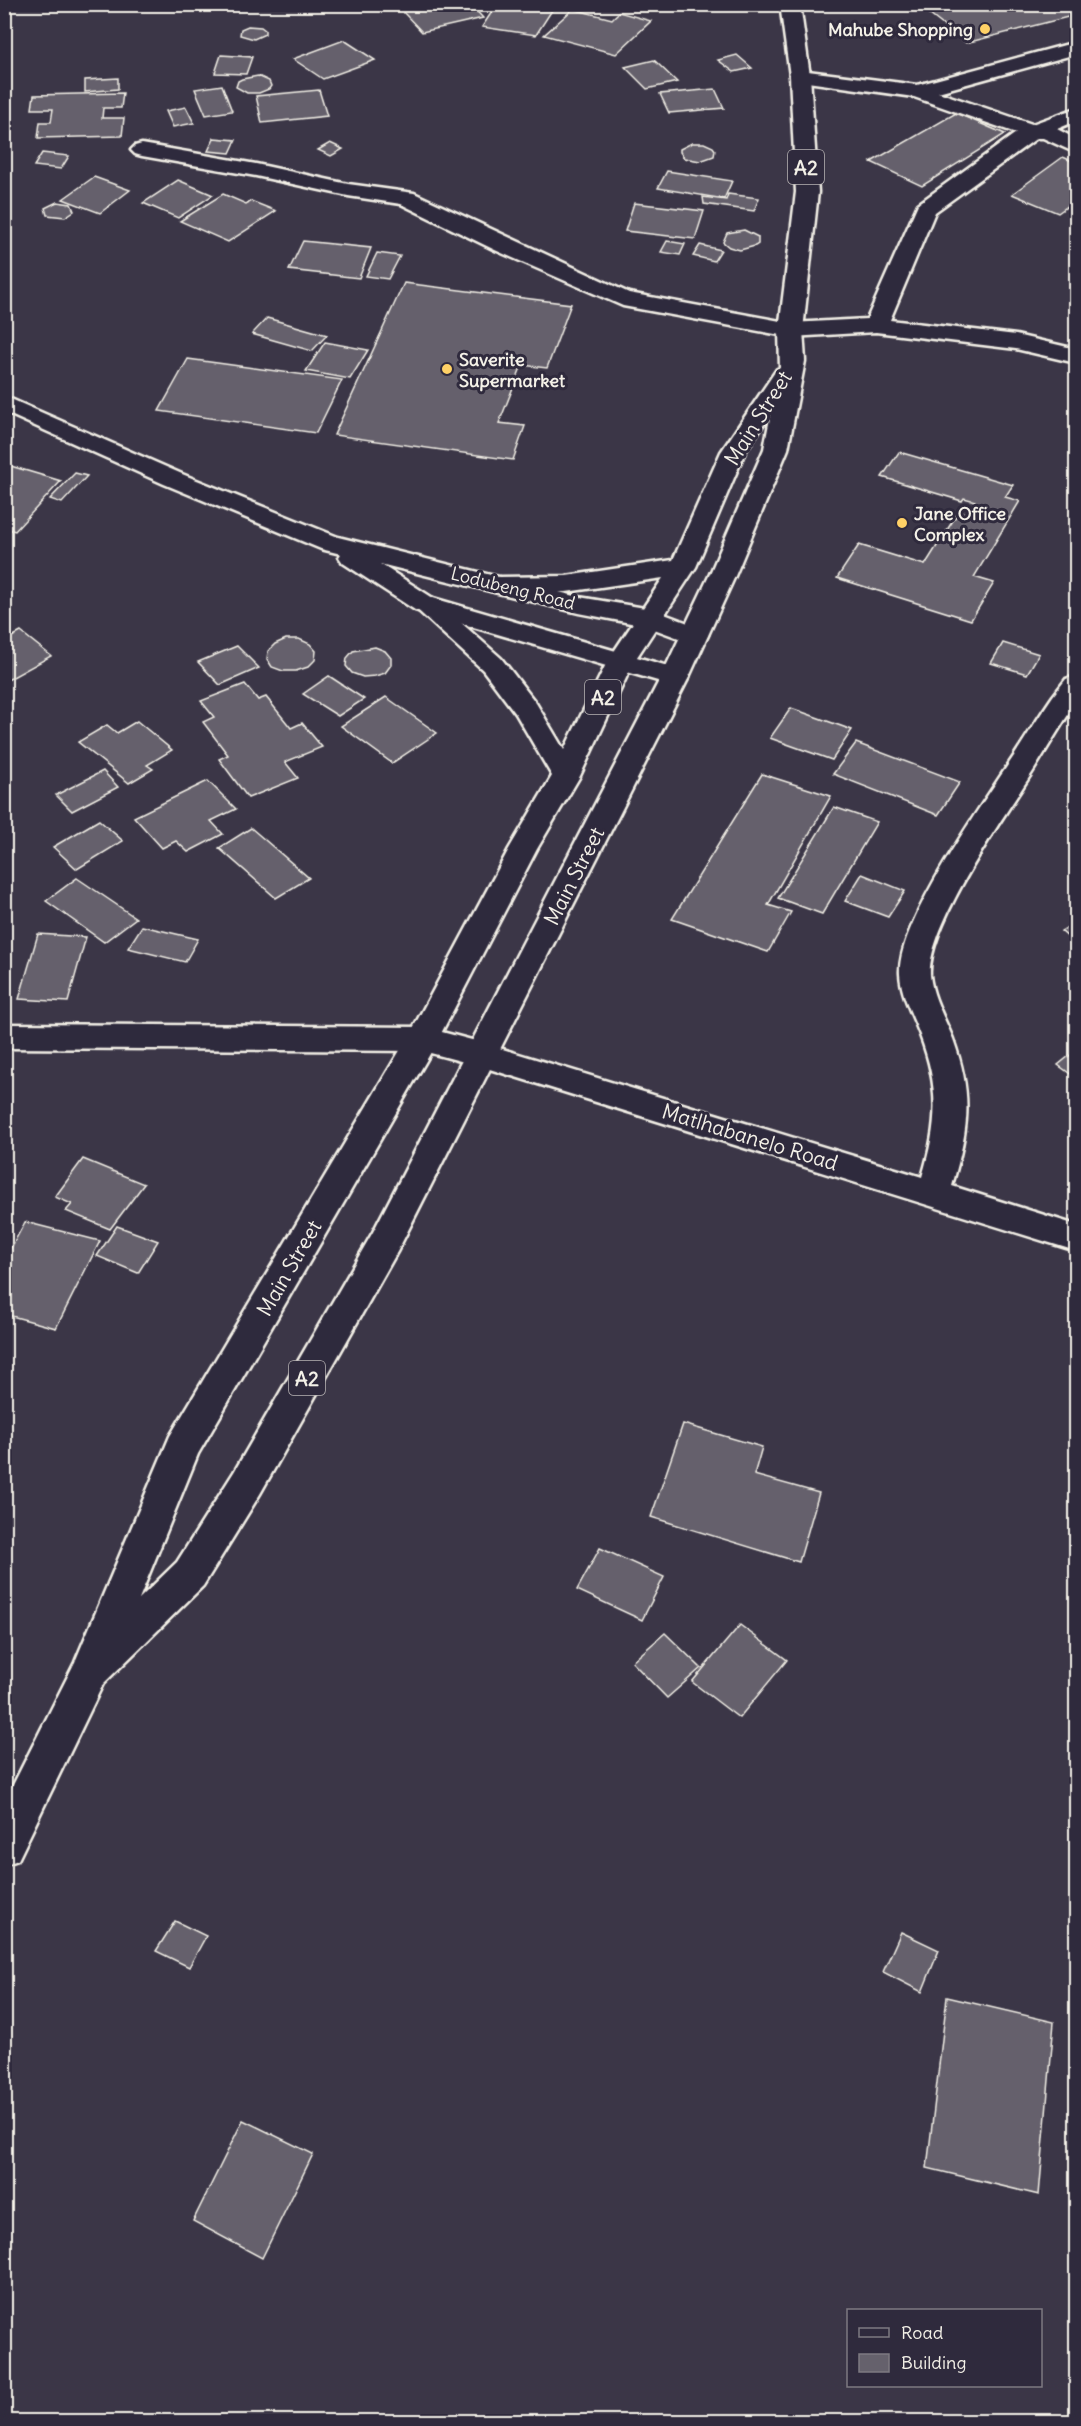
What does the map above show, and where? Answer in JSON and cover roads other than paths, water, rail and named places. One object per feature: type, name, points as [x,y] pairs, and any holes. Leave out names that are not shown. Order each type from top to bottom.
[{"type":"main road","name":"A2","points":[[790,4],[800,76],[807,192],[791,330],[793,361]]},
{"type":"main road","points":[[917,91],[1077,48]]},
{"type":"main road","points":[[800,76],[917,91],[1032,131],[1047,132],[1077,147]]},
{"type":"main road","points":[[876,325],[926,209],[1032,131],[1077,114]]},
{"type":"main road","points":[[142,150],[256,170],[348,190],[406,198],[623,299],[791,330],[876,325],[1016,342],[1077,356]]},
{"type":"main road","name":"Main Street","points":[[4,1846],[90,1671],[183,1447],[423,1039],[523,849],[566,776],[620,662],[683,567],[733,452],[793,361]]},
{"type":"main road","name":"Main Street","points":[[90,1671],[190,1574],[247,1483],[385,1242],[483,1055],[695,635],[776,449],[793,361]]},
{"type":"main road","name":"Lodubeng Road","points":[[4,403],[173,479],[330,543],[579,604],[651,618],[695,635]]},
{"type":"main road","name":"Lodubeng Road","points":[[330,543],[424,604],[675,677]]},
{"type":"main road","points":[[500,585],[566,584],[683,567]]},
{"type":"main road","points":[[424,604],[492,663],[526,709],[566,776]]},
{"type":"main road","points":[[934,1192],[952,1128],[953,1097],[947,1067],[915,974],[917,955],[942,898],[975,840],[1077,685]]},
{"type":"main road","name":"Matlhabanelo Road","points":[[4,1036],[423,1039],[483,1055],[934,1192],[1077,1238]]},
{"type":"place","name":"Mahube Shopping","points":[[985,29]]},
{"type":"place","name":"Saverite Supermarket","points":[[447,369]]},
{"type":"place","name":"Jane Office Complex","points":[[902,523]]}]
